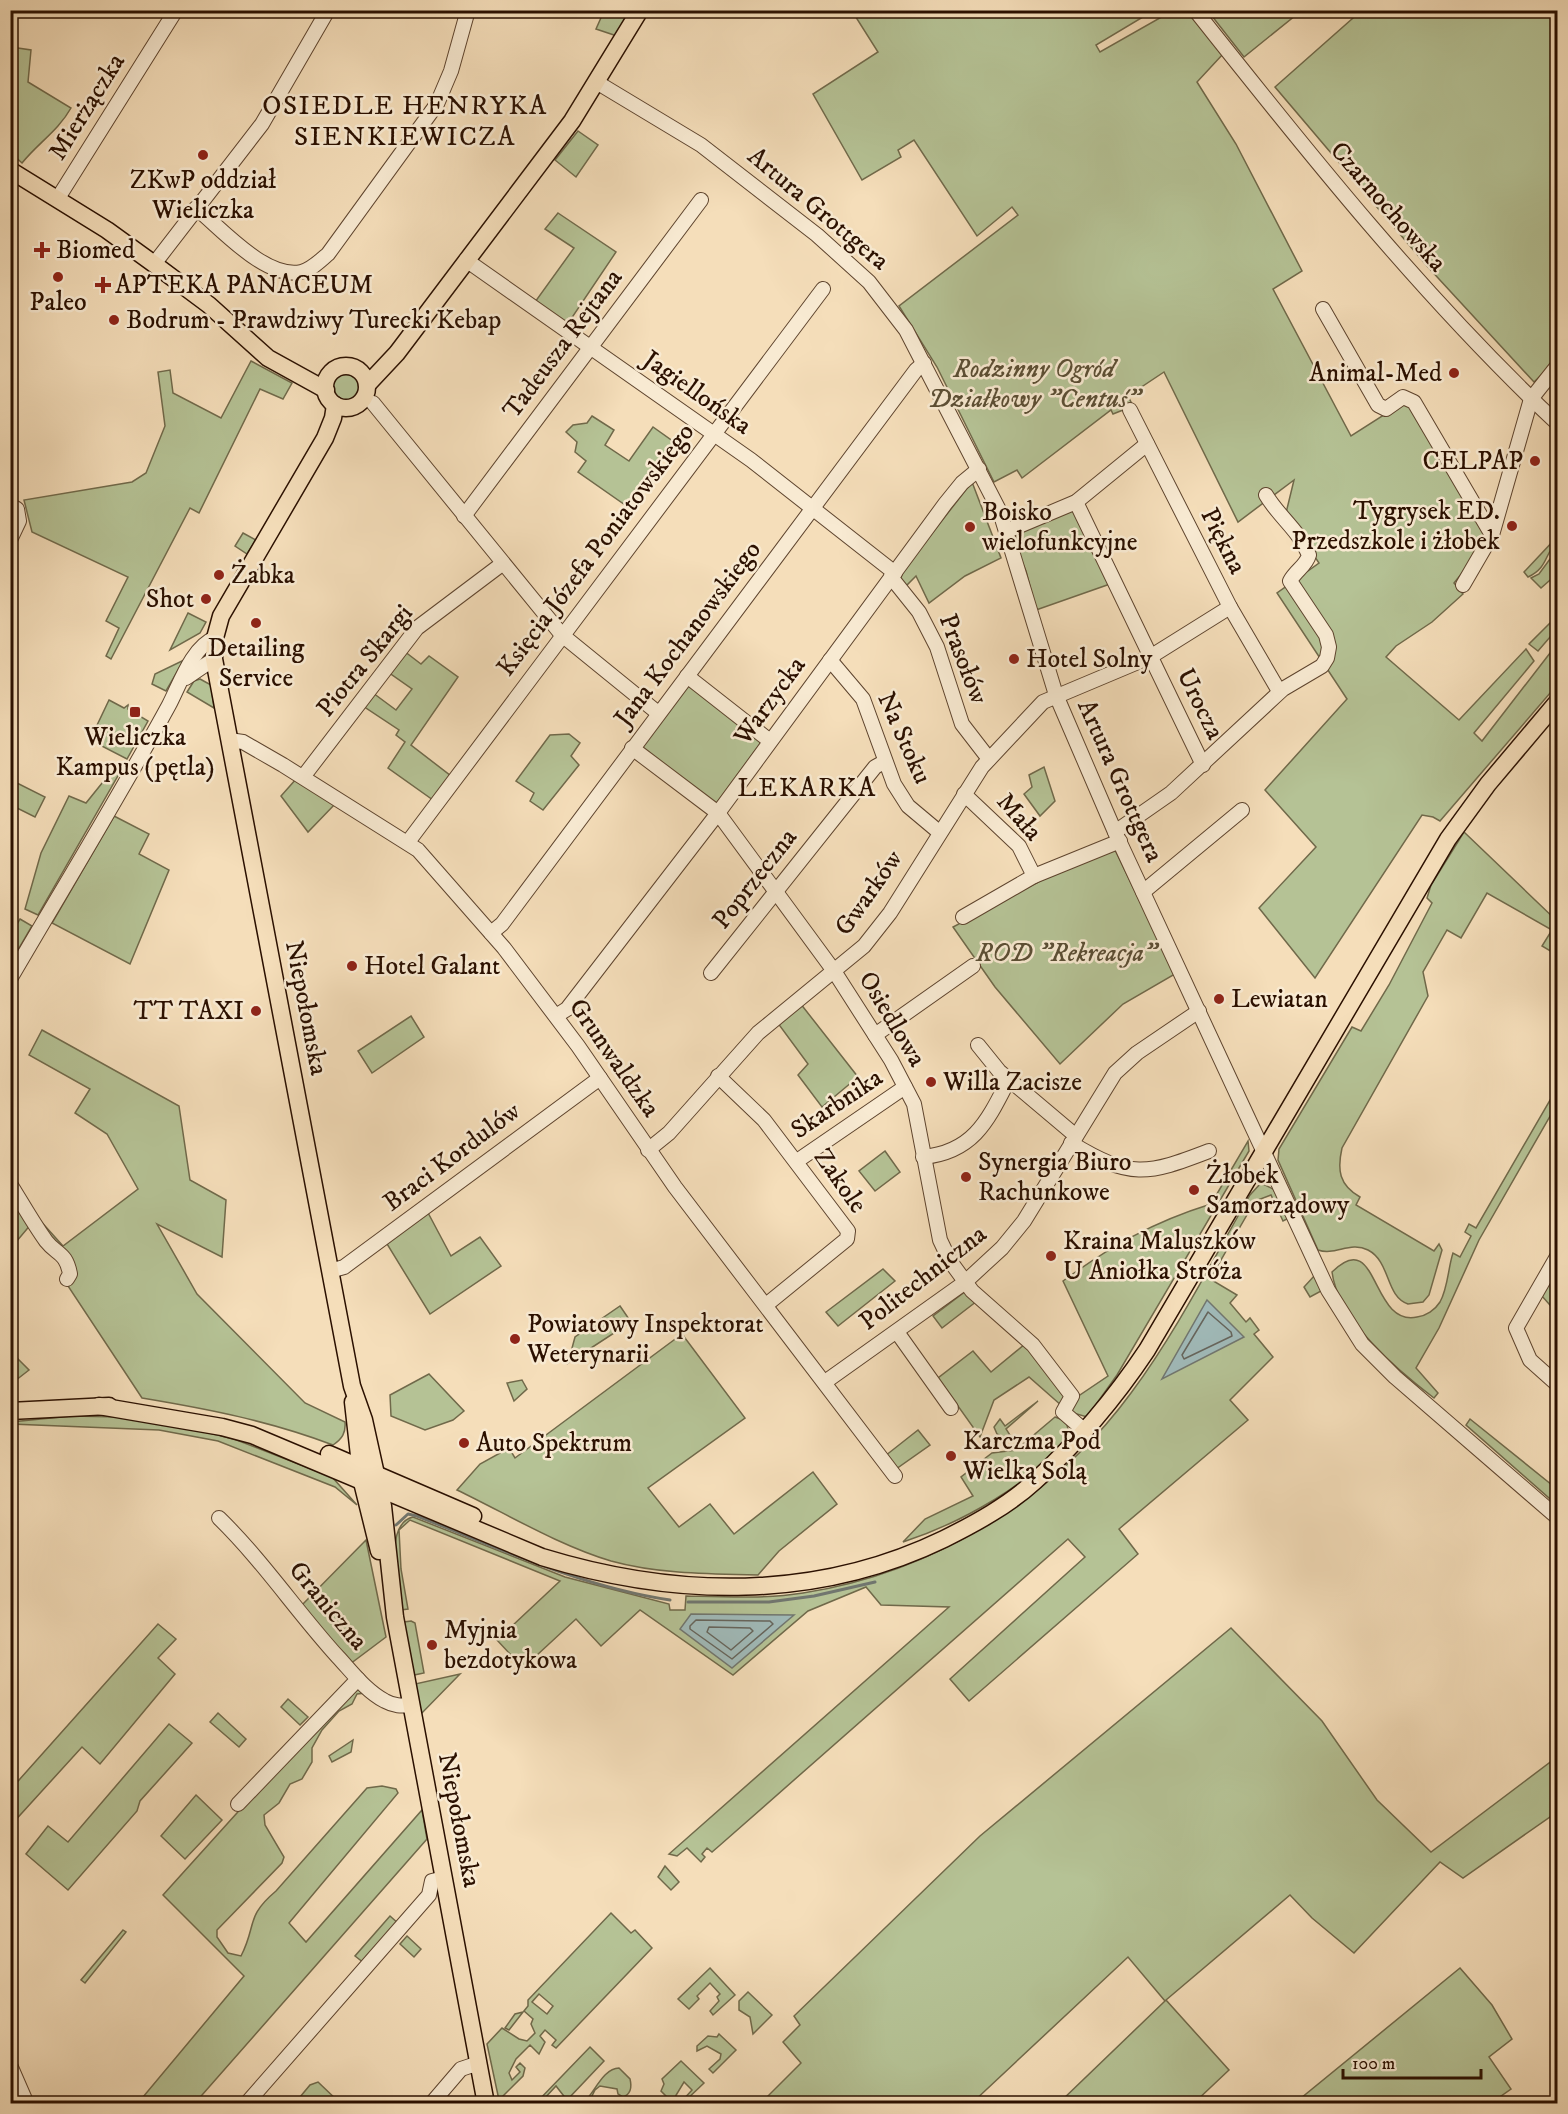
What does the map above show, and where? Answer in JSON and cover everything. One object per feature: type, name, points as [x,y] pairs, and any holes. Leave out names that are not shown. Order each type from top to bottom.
[{"type":"main road","points":[[10,170],[57,198],[154,264],[280,366],[335,395],[364,398],[367,385],[390,362],[598,83],[640,10]]},
{"type":"main road","points":[[214,638],[221,616],[302,476],[331,441],[335,395],[343,367],[358,370],[372,367],[411,332]]},
{"type":"main road","points":[[358,370],[367,385]]},
{"type":"main road","name":"Niepołomska","points":[[214,638],[214,659],[352,1386],[364,1420],[369,1478],[368,1509],[389,1586],[486,2103]]},
{"type":"main road","points":[[369,1478],[419,1506],[542,1557],[659,1584],[736,1589],[807,1583],[892,1562],[963,1529],[1000,1507],[1034,1481],[1085,1431],[1116,1395],[1147,1350],[1448,839],[1488,783],[1557,700]]},
{"type":"main road","name":"Niepołomska","points":[[352,1386],[353,1424],[385,1535],[389,1586]]},
{"type":"main road","points":[[10,1411],[99,1406],[147,1407],[218,1417],[249,1425],[369,1478],[601,1572]]},
{"type":"main road","points":[[331,1461],[352,1435],[353,1424]]},
{"type":"main road","points":[[331,1461],[368,1509]]},
{"type":"main road","points":[[385,1535],[388,1522],[397,1509],[419,1506]]},
{"type":"street","name":"Mierżączka","points":[[57,198],[176,10]]},
{"type":"street","points":[[154,264],[262,124],[328,10]]},
{"type":"street","points":[[196,208],[265,267],[301,272],[318,262],[328,254],[437,104],[452,71],[468,10]]},
{"type":"street","name":"Czarnochowska","points":[[1195,10],[1352,205],[1531,399],[1557,424]]},
{"type":"street","name":"Artura Grottgera","points":[[598,83],[701,145],[842,255],[885,300],[924,363],[979,469],[1006,531],[1056,695],[1117,837],[1317,1269],[1345,1320],[1362,1344],[1402,1383],[1557,1518]]},
{"type":"street","name":"Tadeusza Rejtana","points":[[464,516],[701,200]]},
{"type":"street","name":"Jagiellońska","points":[[466,260],[751,460],[893,575]]},
{"type":"street","name":"Księcia Józefa Poniatowskiego","points":[[408,842],[823,289]]},
{"type":"street","points":[[1323,309],[1378,405],[1386,409],[1403,397],[1414,402],[1492,535]]},
{"type":"street","name":"Jana Kochanowskiego","points":[[491,933],[502,924],[658,712],[916,370],[924,363]]},
{"type":"street","points":[[1463,585],[1492,535],[1531,399],[1557,365]]},
{"type":"street","points":[[374,403],[502,564],[562,634],[658,712]]},
{"type":"street","name":"Piękna","points":[[1130,410],[1230,606],[1280,692]]},
{"type":"street","points":[[1006,531],[1076,502],[1147,444]]},
{"type":"street","name":"Warzycka","points":[[556,1016],[567,1009],[718,813],[962,483],[979,469]]},
{"type":"street","name":"Mała","points":[[963,917],[1034,876],[1117,837],[1203,765],[1280,692],[1317,670],[1328,658],[1329,647],[1326,635],[1290,580],[1295,571],[1307,562],[1310,555],[1293,526],[1276,511],[1266,495]]},
{"type":"street","name":"Urocza","points":[[1076,502],[1203,765]]},
{"type":"street","points":[[10,505],[17,509],[19,521],[10,540]]},
{"type":"street","name":"Piotra Skargi","points":[[303,777],[417,628],[502,564]]},
{"type":"street","name":"Prasołów","points":[[893,575],[919,612],[937,647],[963,724],[989,759]]},
{"type":"street","name":"Gwarków","points":[[648,1150],[669,1133],[758,1033],[855,955],[876,932],[939,831],[989,759],[1043,702],[1150,657],[1230,606]]},
{"type":"street","points":[[10,979],[182,682],[196,653],[206,642],[214,638]]},
{"type":"street","points":[[182,682],[214,659]]},
{"type":"street","name":"Na Stoku","points":[[830,660],[863,699],[884,762],[908,806],[939,831]]},
{"type":"street","points":[[687,676],[770,741]]},
{"type":"street","name":"Grunwaldzka","points":[[229,740],[243,742],[418,850],[491,933],[556,1016],[648,1150],[895,1476]]},
{"type":"street","name":"Osiedlowa","points":[[632,748],[718,813],[834,971],[875,1035],[914,1104],[940,1240],[964,1283],[1033,1345],[1072,1396],[1063,1413],[1085,1431]]},
{"type":"street","name":"Poprzeczna","points":[[711,973],[776,894],[875,766],[884,762]]},
{"type":"street","name":"Mała","points":[[964,794],[1018,846],[1034,876]]},
{"type":"street","points":[[1143,892],[1242,810]]},
{"type":"street","points":[[875,1035],[973,966]]},
{"type":"street","name":"Politechniczna","points":[[825,1382],[964,1283],[1014,1235],[1106,1085],[1125,1062],[1199,1011]]},
{"type":"street","points":[[978,1045],[1009,1079],[1073,1140],[1111,1165],[1138,1171],[1171,1166],[1209,1151]]},
{"type":"street","name":"Zakole","points":[[718,1076],[764,1119],[848,1231],[847,1239],[766,1305]]},
{"type":"street","name":"Braci Kordulów","points":[[330,1271],[344,1268],[600,1078]]},
{"type":"street","points":[[923,1157],[949,1152],[975,1135],[989,1118],[1009,1079]]},
{"type":"street","name":"Skarbnika","points":[[797,1161],[905,1087]]},
{"type":"street","points":[[10,1184],[48,1244],[62,1253],[68,1262],[70,1274],[67,1279]]},
{"type":"street","points":[[1557,1255],[1516,1328],[1530,1360],[1557,1385]]},
{"type":"street","points":[[897,1332],[951,1408]]},
{"type":"street","name":"Graniczna","points":[[219,1518],[254,1554],[323,1641],[358,1679],[384,1701],[396,1706],[411,1705]]},
{"type":"street","points":[[238,1804],[358,1679]]},
{"type":"street","points":[[246,2103],[429,1895],[432,1881],[444,1878]]},
{"type":"street","points":[[431,2103],[461,2069],[479,2063]]},
{"type":"street","points":[[10,2065],[27,2103]]},
{"type":"green space","points":[[604,11],[634,11],[620,37],[596,29]]},
{"type":"green space","name":"Rodzinny Ogród Działkowy \"Centuś\"","points":[[852,11],[1153,11],[1096,45],[1100,52],[1172,11],[1188,11],[1223,54],[1197,82],[1236,144],[1302,271],[1273,289],[1351,436],[1404,402],[1414,405],[1485,532],[1479,552],[1454,583],[1463,594],[1432,622],[1396,646],[1386,657],[1459,720],[1526,649],[1534,661],[1474,733],[1482,741],[1557,644],[1557,685],[1440,821],[1422,815],[1315,978],[1259,908],[1316,847],[1265,790],[1347,699],[1277,593],[1319,563],[1286,513],[1294,480],[1238,522],[1164,372],[1128,396],[1133,406],[1113,414],[1111,410],[1022,478],[1017,470],[994,482],[937,367],[899,306],[1018,215],[1012,207],[977,236],[914,140],[898,150],[901,157],[862,180],[813,94],[878,52]]},
{"type":"green space","points":[[1208,11],[1301,11],[1244,57]]},
{"type":"green space","points":[[1361,11],[1557,11],[1557,360],[1534,382],[1427,266],[1275,87]]},
{"type":"green space","points":[[11,47],[31,50],[28,82],[71,108],[22,163],[11,153]]},
{"type":"green space","points":[[578,131],[598,145],[576,177],[555,160]]},
{"type":"green space","points":[[558,213],[616,252],[567,325],[535,302],[574,248],[545,229]]},
{"type":"green space","points":[[251,361],[292,383],[283,399],[260,389],[199,513],[190,508],[111,659],[106,656],[119,628],[106,621],[128,577],[32,532],[24,500],[132,482],[146,473],[165,426],[158,372],[170,370],[173,393],[221,418]]},
{"type":"green space","points":[[346,374],[355,378],[359,387],[355,396],[346,400],[337,396],[333,387],[337,378]]},
{"type":"green space","points":[[592,416],[614,430],[605,445],[629,461],[653,427],[674,442],[628,507],[578,472],[586,461],[575,452],[577,442],[566,432],[573,425],[587,423]]},
{"type":"green space","name":"Boisko wielofunkcyjne","points":[[972,482],[1001,558],[965,576],[929,603],[916,576],[905,587],[898,577]]},
{"type":"green space","points":[[1074,510],[1110,584],[1036,610],[1026,571],[1014,543],[1018,532]]},
{"type":"green space","points":[[243,533],[256,540],[247,554],[235,546]]},
{"type":"green space","points":[[1557,537],[1557,543],[1540,569],[1528,577],[1524,572]]},
{"type":"green space","points":[[1550,559],[1557,559],[1557,574],[1541,588],[1531,578],[1539,574]]},
{"type":"green space","points":[[188,613],[206,622],[200,633],[170,650]]},
{"type":"green space","points":[[1557,616],[1557,629],[1538,651],[1529,644]]},
{"type":"green space","points":[[404,651],[421,664],[429,656],[458,677],[411,745],[451,776],[433,800],[388,768],[405,742],[396,735],[399,730],[363,706],[373,693],[396,710],[412,689],[388,672]]},
{"type":"green space","points":[[184,660],[166,691],[152,684],[155,674]]},
{"type":"green space","points":[[200,679],[211,685],[214,708],[187,692],[194,681]]},
{"type":"green space","points":[[685,684],[691,684],[763,740],[716,804],[640,747]]},
{"type":"green space","points":[[109,700],[124,708],[128,705],[128,709],[148,721],[127,759],[90,740]]},
{"type":"green space","points":[[569,734],[580,743],[571,756],[579,765],[543,810],[530,801],[534,793],[516,781],[550,735]]},
{"type":"green space","points":[[115,767],[123,767],[38,915],[25,909],[41,853],[69,796],[86,803]]},
{"type":"green space","points":[[1044,767],[1055,801],[1040,816],[1024,794],[1032,787],[1029,775]]},
{"type":"green space","points":[[297,778],[337,802],[308,832],[281,796]]},
{"type":"green space","points":[[11,780],[45,797],[35,817],[11,805]]},
{"type":"green space","points":[[114,816],[149,834],[139,854],[169,870],[130,964],[52,923]]},
{"type":"green space","points":[[1464,832],[1557,921],[1557,955],[1542,946],[1552,930],[1487,893],[1461,938],[1447,930],[1423,972],[1428,996],[1342,1148],[1341,1176],[1348,1187],[1360,1197],[1356,1205],[1434,1251],[1439,1244],[1442,1250],[1429,1295],[1423,1302],[1408,1304],[1395,1294],[1381,1262],[1368,1250],[1355,1247],[1330,1251],[1318,1250],[1278,1160],[1279,1149],[1352,1027],[1361,1031],[1389,985],[1432,903],[1427,898],[1431,885]]},
{"type":"green space","name":"ROD \"Rekreacja\"","points":[[1115,850],[1175,974],[1123,1004],[1060,1064],[995,987],[953,927],[1042,880]]},
{"type":"green space","points":[[20,919],[32,926],[11,962],[11,935]]},
{"type":"green space","points":[[800,1003],[858,1077],[822,1107],[798,1075],[808,1064],[777,1022]]},
{"type":"green space","points":[[411,1016],[424,1037],[372,1073],[358,1051]]},
{"type":"green space","points":[[42,1030],[179,1106],[190,1180],[226,1200],[222,1257],[157,1224],[197,1294],[305,1403],[345,1422],[343,1435],[333,1445],[286,1429],[239,1417],[142,1398],[68,1286],[75,1271],[37,1217],[63,1246],[138,1189],[107,1134],[75,1113],[90,1089],[29,1055]]},
{"type":"green space","points":[[1557,1088],[1557,1104],[1479,1240],[1439,1328],[1416,1368],[1438,1393],[1434,1398],[1387,1359],[1357,1326],[1345,1308],[1332,1272],[1347,1261],[1358,1261],[1367,1268],[1390,1308],[1402,1316],[1417,1317],[1433,1310],[1443,1296],[1453,1253],[1460,1257],[1471,1236],[1465,1232],[1469,1224],[1476,1228]]},
{"type":"green space","points":[[1248,1141],[1249,1151],[1117,1375],[1087,1417],[1070,1412],[1077,1397],[1108,1376],[1063,1281],[1133,1236],[1211,1204]]},
{"type":"green space","points":[[885,1151],[900,1172],[875,1191],[859,1171]]},
{"type":"green space","points":[[1261,1183],[1273,1189],[1289,1218],[1283,1221],[1271,1195],[1255,1201],[1210,1279],[1237,1295],[1230,1303],[1246,1322],[1250,1318],[1259,1330],[1254,1334],[1273,1357],[1230,1400],[1248,1420],[1119,1529],[1138,1554],[969,1701],[950,1679],[1085,1557],[1068,1539],[712,1852],[707,1848],[702,1854],[705,1857],[701,1862],[687,1848],[677,1856],[669,1854],[949,1607],[881,1605],[866,1587],[808,1611],[733,1675],[640,1610],[601,1646],[576,1619],[523,1668],[497,1640],[560,1581],[410,1520],[399,1530],[401,1569],[408,1609],[401,1610],[395,1543],[398,1531],[404,1522],[413,1517],[565,1577],[669,1604],[670,1610],[685,1610],[686,1596],[774,1596],[803,1593],[851,1583],[898,1568],[944,1549],[987,1525],[1028,1497],[1066,1466],[1100,1431],[1131,1393],[1164,1345],[1250,1195]]},
{"type":"green space","points":[[10,1188],[32,1223],[11,1248],[10,1248]]},
{"type":"green space","points":[[426,1209],[451,1256],[480,1237],[501,1266],[430,1314],[384,1239]]},
{"type":"green space","points":[[1557,1265],[1557,1313],[1541,1295]]},
{"type":"green space","points":[[883,1269],[895,1281],[838,1326],[826,1312]]},
{"type":"green space","points":[[1315,1275],[1323,1290],[1310,1297],[1304,1287]]},
{"type":"green space","points":[[966,1291],[977,1301],[942,1328],[933,1316]]},
{"type":"green space","points":[[620,1306],[631,1322],[568,1363],[575,1337]]},
{"type":"green space","points":[[682,1334],[745,1418],[648,1488],[679,1527],[710,1504],[734,1534],[813,1472],[837,1504],[779,1551],[758,1575],[665,1571],[611,1561],[552,1538],[457,1490],[480,1464],[509,1448],[515,1458]]},
{"type":"green space","points":[[1025,1344],[1065,1395],[1062,1406],[1029,1377],[994,1400],[980,1437],[938,1378],[973,1351],[991,1372]]},
{"type":"green space","points":[[11,1352],[29,1370],[11,1384]]},
{"type":"green space","points":[[429,1374],[464,1411],[453,1420],[425,1430],[391,1416],[390,1395]]},
{"type":"green space","points":[[522,1380],[527,1389],[514,1401],[507,1383]]},
{"type":"green space","points":[[1038,1401],[1006,1429],[1010,1435],[1003,1437],[997,1434],[994,1427],[1000,1419],[1005,1426]]},
{"type":"green space","points":[[71,1416],[120,1417],[184,1427],[234,1439],[332,1477],[357,1505],[335,1487],[218,1441],[159,1430],[11,1424],[11,1422]]},
{"type":"green space","points":[[1055,1417],[1066,1421],[1069,1433],[1037,1469],[995,1500],[948,1524],[903,1542],[925,1519],[973,1496],[961,1477],[992,1453],[1016,1450]]},
{"type":"green space","points":[[1470,1419],[1557,1489],[1557,1505],[1466,1425]]},
{"type":"green space","points":[[918,1430],[930,1445],[896,1469],[885,1456]]},
{"type":"green space","points":[[366,1540],[386,1637],[350,1664],[300,1607]]},
{"type":"green space","points":[[404,1622],[415,1623],[424,1673],[414,1675]]},
{"type":"green space","points":[[158,1624],[176,1639],[158,1658],[175,1674],[100,1764],[82,1747],[11,1825],[11,1789]]},
{"type":"green space","points":[[1231,1628],[1322,1721],[1377,1800],[1431,1852],[1557,1757],[1557,1812],[1463,1878],[1440,1862],[1354,1953],[1312,1918],[1290,1895],[1166,2000],[1229,2070],[1194,2103],[1059,2103],[1165,2001],[1128,1957],[972,2103],[761,2103],[801,2063],[783,2042],[800,2025],[794,2016],[980,1836]]},
{"type":"green space","points":[[460,1674],[420,1715],[415,1684]]},
{"type":"green space","points":[[356,1688],[366,1693],[357,1694],[352,1704],[339,1711],[322,1730],[312,1748],[312,1762],[302,1779],[290,1784],[279,1803],[264,1815],[265,1825],[284,1857],[282,1863],[217,1930],[217,1937],[228,1953],[241,1956],[256,1915],[266,1900],[367,1788],[382,1786],[396,1789],[398,1793],[289,1923],[306,1942],[422,1810],[427,1839],[195,2103],[138,2103],[244,1976],[163,1895],[318,1723]]},
{"type":"green space","points":[[288,1699],[308,1717],[300,1725],[281,1707]]},
{"type":"green space","points":[[218,1713],[246,1739],[239,1747],[210,1722]]},
{"type":"green space","points":[[169,1724],[192,1743],[140,1801],[137,1811],[68,1890],[26,1854],[48,1826],[68,1842]]},
{"type":"green space","points":[[353,1740],[351,1752],[332,1762],[329,1756]]},
{"type":"green space","points":[[196,1795],[222,1820],[185,1859],[161,1836]]},
{"type":"green space","points":[[665,1866],[679,1882],[671,1890],[658,1877]]},
{"type":"green space","points":[[611,1913],[631,1933],[635,1930],[652,1948],[556,2048],[552,2045],[556,2040],[545,2030],[540,2036],[545,2042],[539,2054],[530,2045],[516,2059],[509,2073],[512,2080],[520,2072],[516,2067],[520,2063],[525,2068],[523,2076],[499,2100],[487,2044],[502,2028],[519,2039],[527,2041],[535,2033],[531,2024],[533,2019],[524,2011],[528,2006],[528,2000]],"holes":[[[539,1994],[553,2006],[547,2014],[532,2002]]]},
{"type":"green space","points":[[390,1916],[399,1924],[364,1963],[355,1956]]},
{"type":"green space","points":[[123,1930],[126,1932],[85,1983],[81,1980]]},
{"type":"green space","points":[[407,1936],[421,1949],[414,1957],[400,1944]]},
{"type":"green space","points":[[710,1968],[735,1995],[713,2015],[710,2011],[719,2001],[717,1997],[720,1994],[710,1983],[697,1996],[699,1999],[689,2009],[678,1999]]},
{"type":"green space","points":[[1460,1968],[1492,2005],[1512,2039],[1489,2057],[1511,2089],[1491,2103],[1295,2103]]},
{"type":"green space","points":[[748,1992],[772,2015],[753,2034],[750,2017],[739,2010],[739,2001]]},
{"type":"green space","points":[[523,2012],[509,2030],[505,2028],[515,2014]]},
{"type":"green space","points":[[719,2034],[736,2050],[713,2073],[709,2069],[720,2059],[721,2054],[707,2046],[697,2051],[697,2046],[708,2036],[717,2037]]},
{"type":"green space","points":[[590,2047],[604,2061],[567,2100],[556,2086],[544,2099],[548,2103],[536,2103]]},
{"type":"green space","points":[[681,2061],[704,2083],[683,2103],[673,2103],[677,2099],[681,2102],[692,2090],[684,2082],[672,2102],[661,2091],[664,2084],[662,2079]]},
{"type":"green space","points":[[619,2068],[630,2079],[631,2087],[628,2094],[623,2097],[618,2094],[617,2089],[600,2086],[595,2090],[589,2102],[586,2100],[604,2076]]},
{"type":"green space","points":[[318,2082],[339,2102],[344,2098],[349,2103],[295,2103],[310,2085]]},
{"type":"water","points":[[1207,1300],[1244,1337],[1162,1379]]},
{"type":"water","points":[[691,1614],[794,1615],[732,1668],[680,1629]]},
{"type":"waterway","points":[[396,1525],[408,1514],[417,1516],[573,1576],[637,1594],[670,1600]]},
{"type":"waterway","points":[[688,1602],[769,1602],[814,1596],[875,1582]]},
{"type":"place","name":"ZKwP oddział Wieliczka","points":[[203,155]]},
{"type":"place","name":"Biomed","points":[[42,250]]},
{"type":"place","name":"Paleo","points":[[58,277]]},
{"type":"place","name":"APTEKA PANACEUM","points":[[103,285]]},
{"type":"place","name":"Bodrum - Prawdziwy Turecki Kebap","points":[[114,320]]},
{"type":"place","name":"Animal-Med","points":[[1454,373]]},
{"type":"place","name":"CELPAP","points":[[1535,461]]},
{"type":"place","name":"Tygrysek ED. Przedszkole i żłobek","points":[[1512,526]]},
{"type":"place","name":"Boisko wielofunkcyjne","points":[[970,527]]},
{"type":"place","name":"Żabka","points":[[219,575]]},
{"type":"place","name":"Shot","points":[[206,599]]},
{"type":"place","name":"Detailing Service","points":[[256,623]]},
{"type":"place","name":"Hotel Solny","points":[[1014,659]]},
{"type":"place","name":"Wieliczka Kampus (pętla)","points":[[135,712]]},
{"type":"place","name":"Hotel Galant","points":[[352,966]]},
{"type":"place","name":"Lewiatan","points":[[1219,999]]},
{"type":"place","name":"TT TAXI","points":[[256,1011]]},
{"type":"place","name":"Willa Zacisze","points":[[931,1082]]},
{"type":"place","name":"Synergia Biuro Rachunkowe","points":[[966,1177]]},
{"type":"place","name":"Żłobek Samorządowy","points":[[1194,1190]]},
{"type":"place","name":"Kraina Maluszków U Aniołka Stróża","points":[[1051,1256]]},
{"type":"place","name":"Powiatowy Inspektorat Weterynarii","points":[[515,1339]]},
{"type":"place","name":"Auto Spektrum","points":[[464,1443]]},
{"type":"place","name":"Karczma Pod Wielką Solą","points":[[951,1456]]},
{"type":"place","name":"Myjnia bezdotykowa","points":[[432,1645]]},
{"type":"district","name":"OSIEDLE HENRYKA SIENKIEWICZA","points":[[405,122]]},
{"type":"district","name":"LEKARKA","points":[[807,788]]}]
